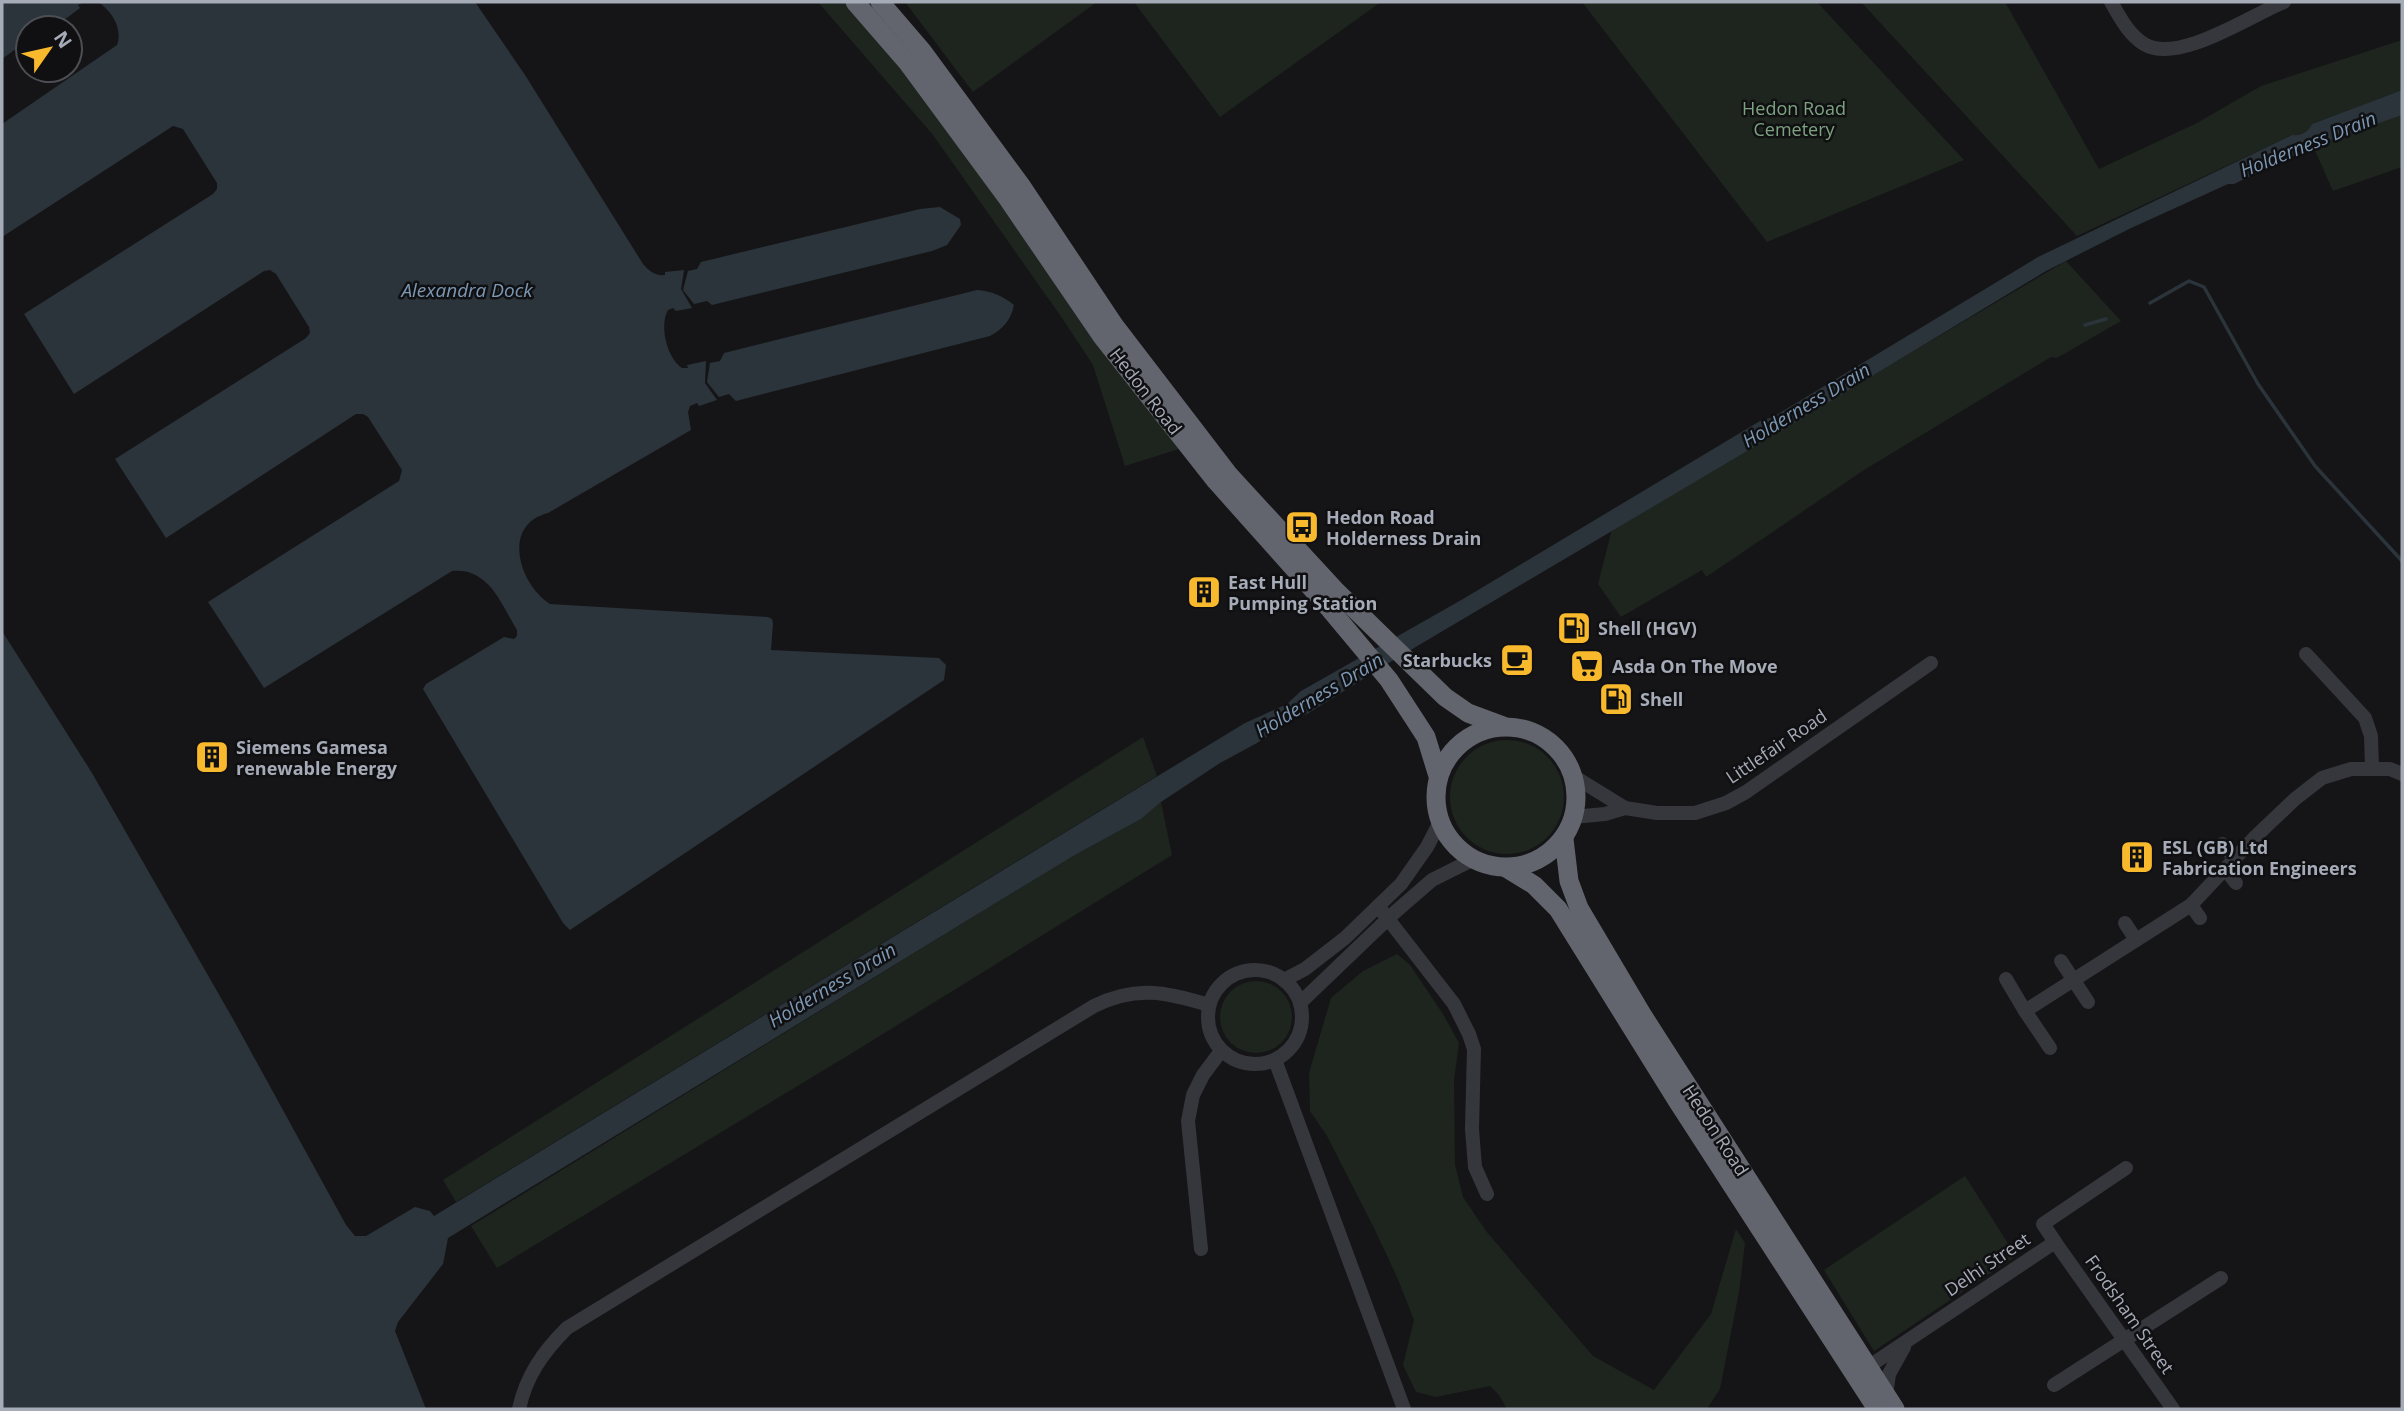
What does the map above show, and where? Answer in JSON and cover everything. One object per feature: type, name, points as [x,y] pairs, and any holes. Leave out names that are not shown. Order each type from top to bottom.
[{"type":"highway","name":"Hedon Road","points":[[855,2],[908,63],[1006,196],[1101,335],[1216,481],[1390,680],[1426,737],[1438,776]]},
{"type":"highway","name":"Hedon Road","points":[[880,2],[922,51],[1022,187],[1114,325],[1228,475],[1335,590],[1455,705],[1481,719],[1503,726]]},
{"type":"highway","points":[[1503,726],[1524,729],[1546,739],[1566,760],[1573,776],[1576,797],[1573,817],[1564,839],[1545,856],[1526,865],[1506,868],[1472,860],[1459,850],[1447,837],[1440,822],[1435,799],[1438,776],[1447,756],[1462,741],[1482,730],[1503,726]]},
{"type":"highway","name":"Hedon Road","points":[[1564,839],[1569,881],[1578,908],[1643,1016],[1868,1367],[1886,1404]]},
{"type":"highway","name":"Hedon Road","points":[[1506,868],[1534,885],[1558,909],[1678,1102],[1886,1404]]},
{"type":"street","points":[[2111,2],[2126,27],[2146,45],[2173,49],[2206,40],[2265,5],[2284,2]]},
{"type":"street","points":[[2306,654],[2365,718],[2371,736],[2372,768]]},
{"type":"street","name":"Littlefair Road","points":[[1573,776],[1625,807],[1657,813],[1695,813],[1726,803],[1746,792],[1931,663]]},
{"type":"street","points":[[2025,1011],[2191,905],[2255,837],[2322,778],[2351,769],[2390,769],[2402,774]]},
{"type":"street","name":"Littlefair Road","points":[[1573,817],[1605,814],[1625,807]]},
{"type":"street","points":[[1284,980],[1306,969],[1345,938],[1401,884],[1427,847],[1440,822]]},
{"type":"street","points":[[2222,844],[2236,883]]},
{"type":"street","points":[[1300,1003],[1389,917],[1432,880],[1472,860]]},
{"type":"street","points":[[2191,905],[2200,918]]},
{"type":"street","points":[[1378,906],[1454,1004],[1473,1044],[1472,1129],[1475,1167],[1487,1194]]},
{"type":"street","points":[[2125,923],[2136,940]]},
{"type":"street","points":[[2061,961],[2088,1002]]},
{"type":"street","points":[[1255,970],[1271,972],[1284,980],[1294,990],[1300,1003],[1301,1025],[1293,1046],[1275,1060],[1261,1064],[1247,1064],[1221,1051],[1212,1037],[1208,1022],[1209,1005],[1220,985],[1240,972],[1255,970]]},
{"type":"street","points":[[2006,979],[2050,1048]]},
{"type":"street","points":[[519,1409],[524,1387],[542,1355],[568,1328],[1094,1006],[1121,995],[1153,992],[1209,1005]]},
{"type":"street","points":[[1201,1249],[1188,1121],[1193,1095],[1203,1075],[1221,1051]]},
{"type":"street","points":[[1275,1060],[1404,1409]]},
{"type":"street","name":"Delhi Street","points":[[1868,1367],[2055,1242],[2043,1224],[2126,1168]]},
{"type":"street","name":"Frodsham Street","points":[[2055,1242],[2173,1409]]},
{"type":"street","points":[[2054,1385],[2221,1278]]},
{"type":"street","name":"Delhi Street","points":[[1886,1404],[1887,1382],[1895,1360],[1909,1340]]},
{"type":"green space","points":[[818,2],[850,2],[904,65],[1179,449],[1125,466],[1093,365],[1062,318],[933,135]]},
{"type":"green space","points":[[905,2],[1097,2],[973,92]]},
{"type":"green space","points":[[1134,2],[1381,2],[1220,117]]},
{"type":"green space","name":"Hedon Road Cemetery","points":[[1582,2],[1817,2],[1964,160],[1767,242]]},
{"type":"green space","points":[[1861,2],[2005,2],[2099,169],[2197,123],[2261,86],[2402,40],[2402,90],[2312,124],[2304,133],[2292,135],[2077,236]]},
{"type":"green space","points":[[2402,114],[2402,167],[2333,191],[2313,146]]},
{"type":"green space","points":[[2066,261],[2121,321],[2057,358],[2051,357],[1864,470],[1706,577],[1702,570],[1621,617],[1598,584],[1612,529]]},
{"type":"green space","points":[[1143,737],[1157,776],[456,1202],[443,1180]]},
{"type":"green space","points":[[1507,740],[1529,744],[1539,749],[1555,765],[1560,775],[1564,797],[1560,819],[1555,829],[1539,845],[1529,850],[1507,854],[1485,850],[1475,845],[1459,829],[1454,819],[1450,797],[1454,775],[1459,765],[1475,749],[1485,744]]},
{"type":"green space","points":[[1161,802],[1172,855],[497,1268],[471,1226],[940,937],[1075,855],[1141,819]]},
{"type":"green space","points":[[1397,954],[1410,965],[1459,1043],[1454,1080],[1455,1165],[1463,1197],[1486,1231],[1593,1356],[1654,1390],[1711,1314],[1736,1229],[1745,1243],[1739,1292],[1720,1389],[1707,1409],[1507,1409],[1490,1386],[1436,1397],[1416,1392],[1403,1365],[1414,1320],[1374,1228],[1327,1136],[1310,1111],[1309,1073],[1331,998],[1363,971]]},
{"type":"green space","points":[[1263,981],[1282,991],[1290,1003],[1290,1031],[1282,1043],[1270,1051],[1249,1053],[1230,1043],[1222,1031],[1220,1010],[1230,991],[1242,983]]},
{"type":"green space","points":[[1965,1176],[2016,1256],[1874,1351],[1824,1270]]},
{"type":"water","points":[[3,2],[84,2],[78,5],[80,8],[72,14],[14,14],[14,50],[2,59]]},
{"type":"water","name":"Alexandra Dock","points":[[98,2],[475,2],[525,75],[643,264],[658,275],[684,270],[681,289],[692,308],[668,310],[664,324],[666,341],[672,357],[682,368],[706,361],[705,383],[717,400],[690,406],[688,412],[691,430],[533,520],[524,529],[520,542],[523,570],[530,583],[550,604],[768,617],[773,623],[771,650],[939,658],[946,665],[944,680],[570,930],[563,923],[423,689],[426,684],[504,637],[514,639],[517,636],[517,630],[505,609],[485,581],[465,571],[452,571],[264,688],[208,602],[399,481],[402,470],[368,417],[356,414],[166,538],[115,459],[310,333],[309,327],[276,274],[270,270],[264,271],[74,394],[24,314],[217,189],[217,183],[183,129],[173,126],[2,237],[2,124],[60,84],[84,84],[84,68],[117,45],[119,33],[108,10]]},
{"type":"water","name":"Holderness Drain","points":[[2402,90],[2402,115],[2313,146],[2234,184],[2228,184],[2129,229],[2046,271],[1307,714],[1294,718],[1257,743],[1220,763],[1161,802],[1141,819],[1075,855],[448,1238],[443,1264],[398,1322],[395,1331],[426,1409],[2,1409],[2,631],[92,773],[233,1019],[346,1225],[355,1236],[366,1236],[415,1207],[430,1211],[434,1216],[1245,723],[1287,704],[1301,691],[1463,599],[1760,421],[1773,417],[2038,257],[2292,135],[2304,133],[2312,124]]},
{"type":"water","points":[[940,207],[960,219],[961,225],[947,245],[932,251],[712,305],[707,301],[694,304],[683,290],[688,271],[697,269],[701,262],[920,209]]},
{"type":"water","points":[[977,290],[997,294],[1014,305],[1006,324],[990,336],[736,401],[729,394],[719,397],[707,382],[710,363],[720,361],[724,353]]},
{"type":"waterway","points":[[2150,303],[2189,281],[2204,287],[2258,384],[2315,466],[2402,561]]},
{"type":"waterway","points":[[2085,325],[2106,319]]},
{"type":"place","name":"Hedon Road Holderness Drain","points":[[1302,527]]},
{"type":"place","name":"East Hull Pumping Station","points":[[1204,592]]},
{"type":"place","name":"Shell (HGV)","points":[[1574,628]]},
{"type":"place","name":"Starbucks","points":[[1517,660]]},
{"type":"place","name":"Asda On The Move","points":[[1587,666]]},
{"type":"place","name":"Shell","points":[[1616,699]]},
{"type":"place","name":"Siemens Gamesa renewable Energy","points":[[212,757]]},
{"type":"place","name":"ESL (GB) Ltd Fabrication Engineers","points":[[2137,857]]}]
